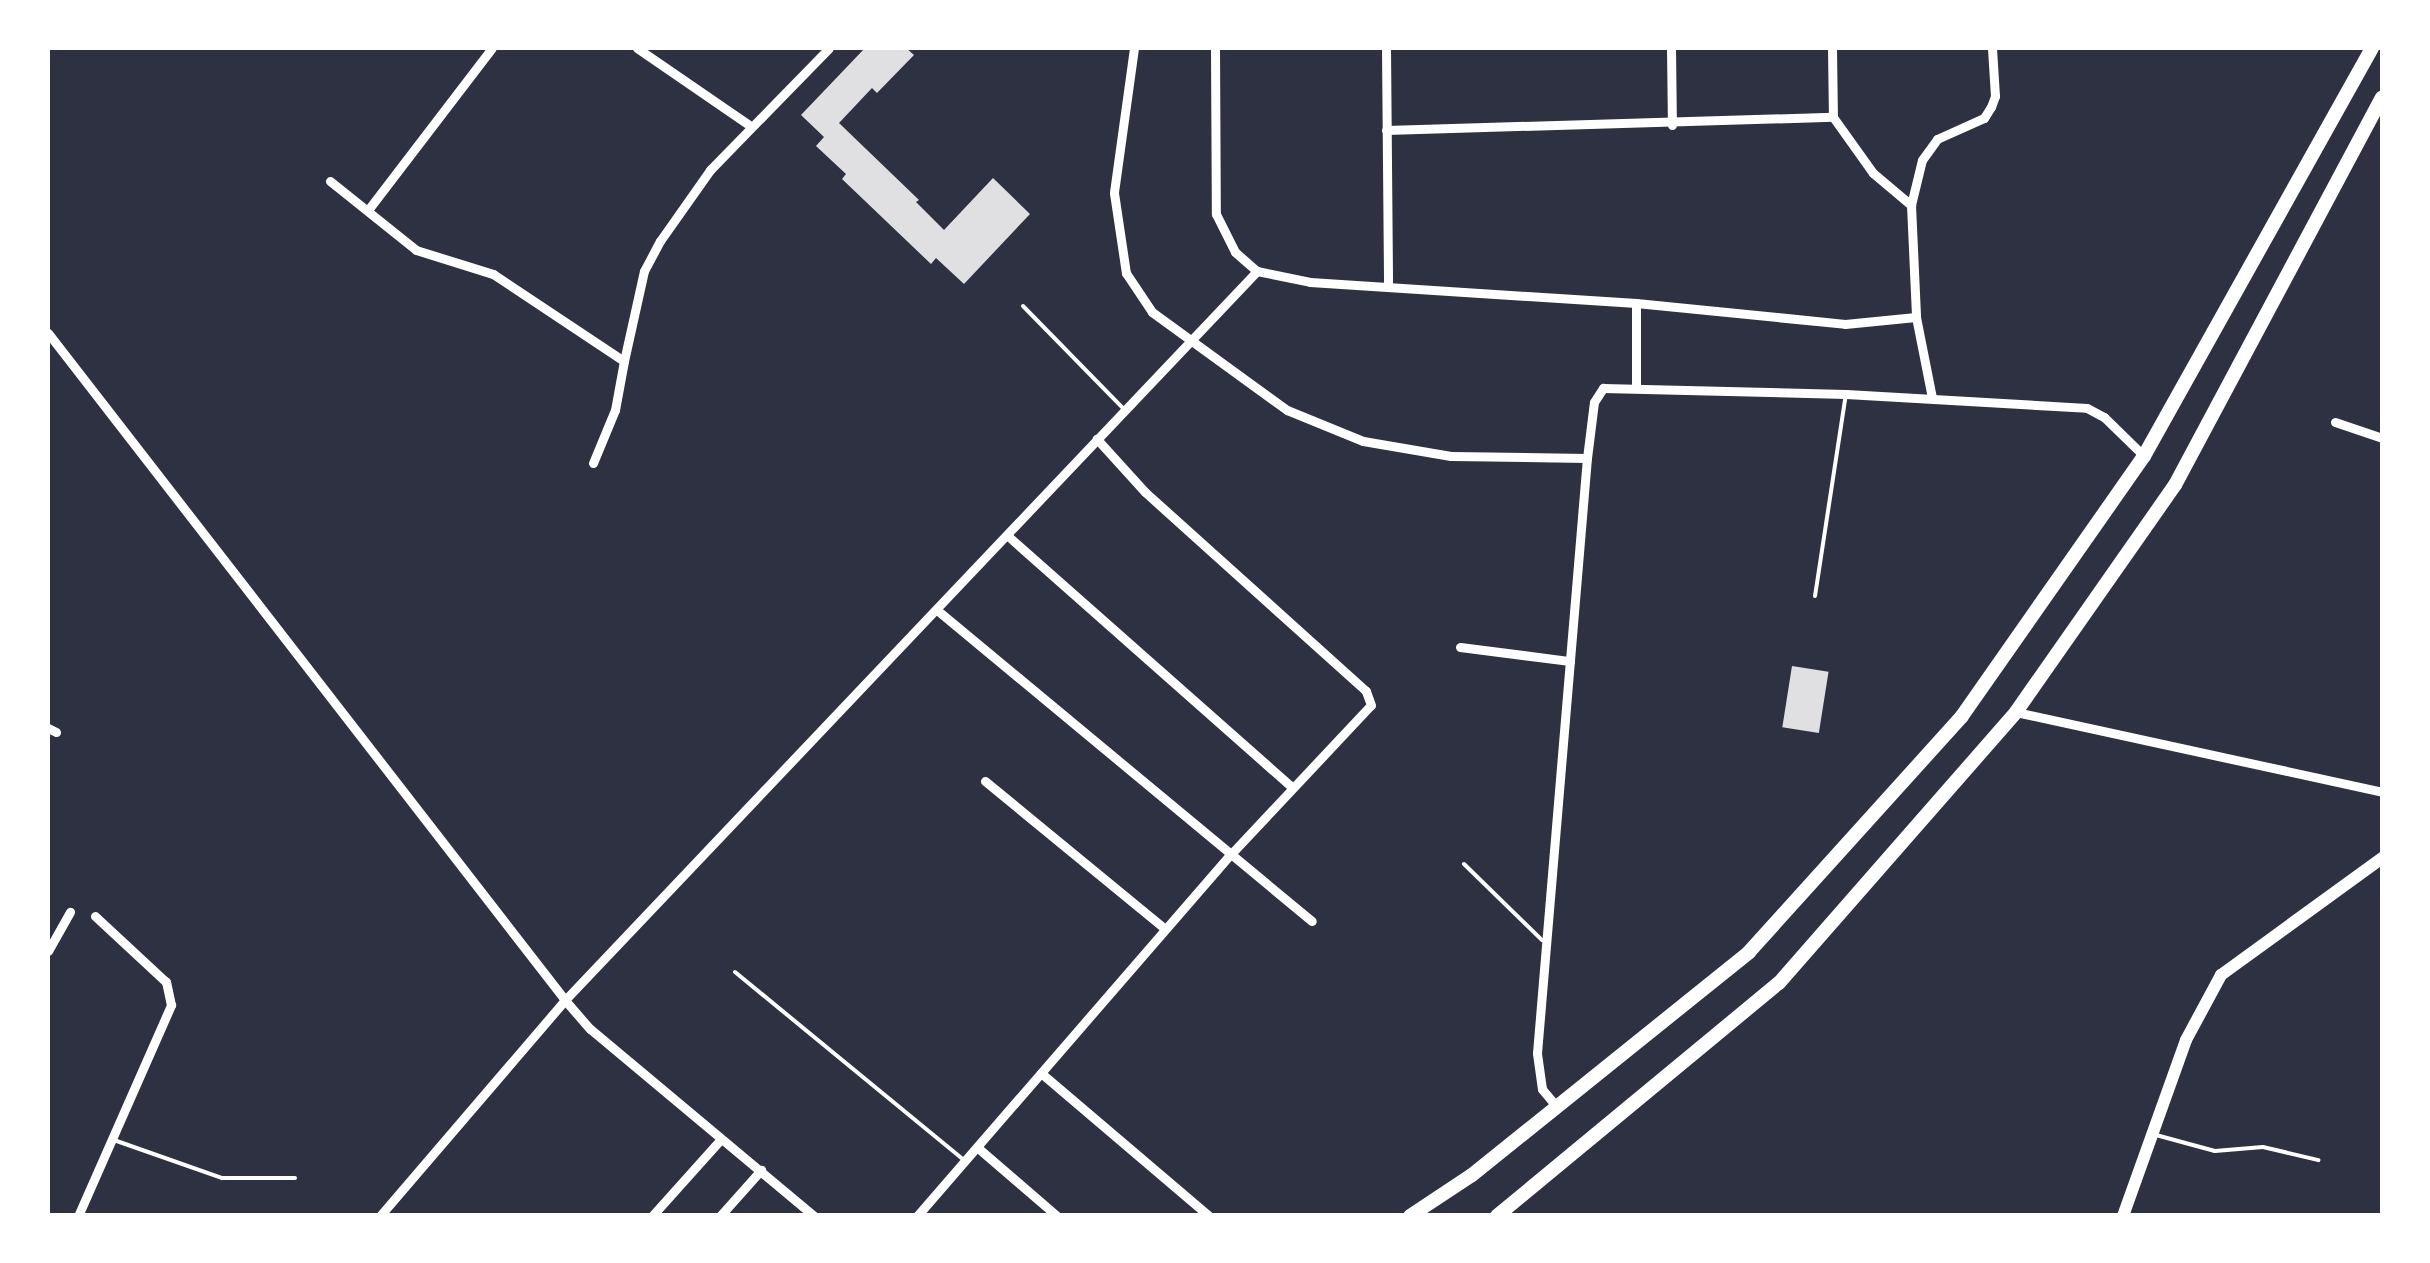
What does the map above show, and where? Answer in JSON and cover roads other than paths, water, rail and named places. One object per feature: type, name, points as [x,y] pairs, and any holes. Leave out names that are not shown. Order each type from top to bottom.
[{"type":"main road","points":[[1410,1216],[1472,1175],[1749,952],[1962,716],[2144,456],[2372,48]]},
{"type":"main road","points":[[1497,1216],[1778,983],[2016,712],[2175,484],[2382,98]]},
{"type":"main road","points":[[2124,1216],[2186,1040],[2221,975],[2382,858]]},
{"type":"street","points":[[368,210],[492,48]]},
{"type":"street","points":[[636,48],[749,125]]},
{"type":"street","points":[[593,463],[615,410],[644,271],[710,170],[749,125],[829,48]]},
{"type":"street","points":[[1134,48],[1114,192],[1120,248],[1135,291],[1152,312],[1287,410],[1363,441],[1451,456],[1587,458]]},
{"type":"street","points":[[1215,48],[1216,214],[1235,252],[1257,271],[1289,280],[1636,303],[1845,324],[1916,317]]},
{"type":"street","points":[[1386,48],[1388,287]]},
{"type":"street","points":[[1671,48],[1672,125]]},
{"type":"street","points":[[1832,48],[1833,117],[1873,173],[1911,205]]},
{"type":"street","points":[[1932,398],[1916,317],[1911,205],[1922,160],[1937,139],[1984,118],[1991,108],[1995,96],[1992,48]]},
{"type":"street","points":[[1386,130],[1672,125],[1833,117]]},
{"type":"street","points":[[330,181],[416,250],[493,274],[624,361]]},
{"type":"street","points":[[380,1216],[565,1000],[1257,271]]},
{"type":"street","points":[[1636,303],[1636,386]]},
{"type":"street","points":[[48,333],[590,1029],[814,1216]]},
{"type":"street","points":[[1557,1107],[1542,1089],[1537,1074],[1587,458],[1594,402],[1603,388],[1846,394],[2087,408],[2104,417],[2144,456]]},
{"type":"street","points":[[2335,422],[2382,438]]},
{"type":"street","points":[[917,1216],[1231,854],[1371,705],[1366,691],[1145,492],[1097,439]]},
{"type":"street","points":[[1008,536],[1292,787]]},
{"type":"street","points":[[937,610],[1312,920]]},
{"type":"street","points":[[1460,647],[1570,661]]},
{"type":"street","points":[[2016,712],[2382,792]]},
{"type":"street","points":[[985,781],[1165,929]]},
{"type":"street","points":[[48,951],[70,912]]},
{"type":"street","points":[[78,1216],[171,1006],[166,982],[95,916]]},
{"type":"street","points":[[1041,1073],[1209,1216]]},
{"type":"street","points":[[652,1216],[721,1138]]},
{"type":"street","points":[[978,1148],[1057,1216]]},
{"type":"street","points":[[720,1216],[760,1170]]},
{"type":"lane","points":[[1023,306],[1125,410]]},
{"type":"lane","points":[[1815,596],[1846,394]]},
{"type":"lane","points":[[1464,864],[1546,943]]},
{"type":"lane","points":[[735,972],[966,1162]]},
{"type":"lane","points":[[2153,1134],[2215,1151],[2263,1146],[2318,1160]]},
{"type":"lane","points":[[111,1139],[222,1178],[295,1178]]}]
